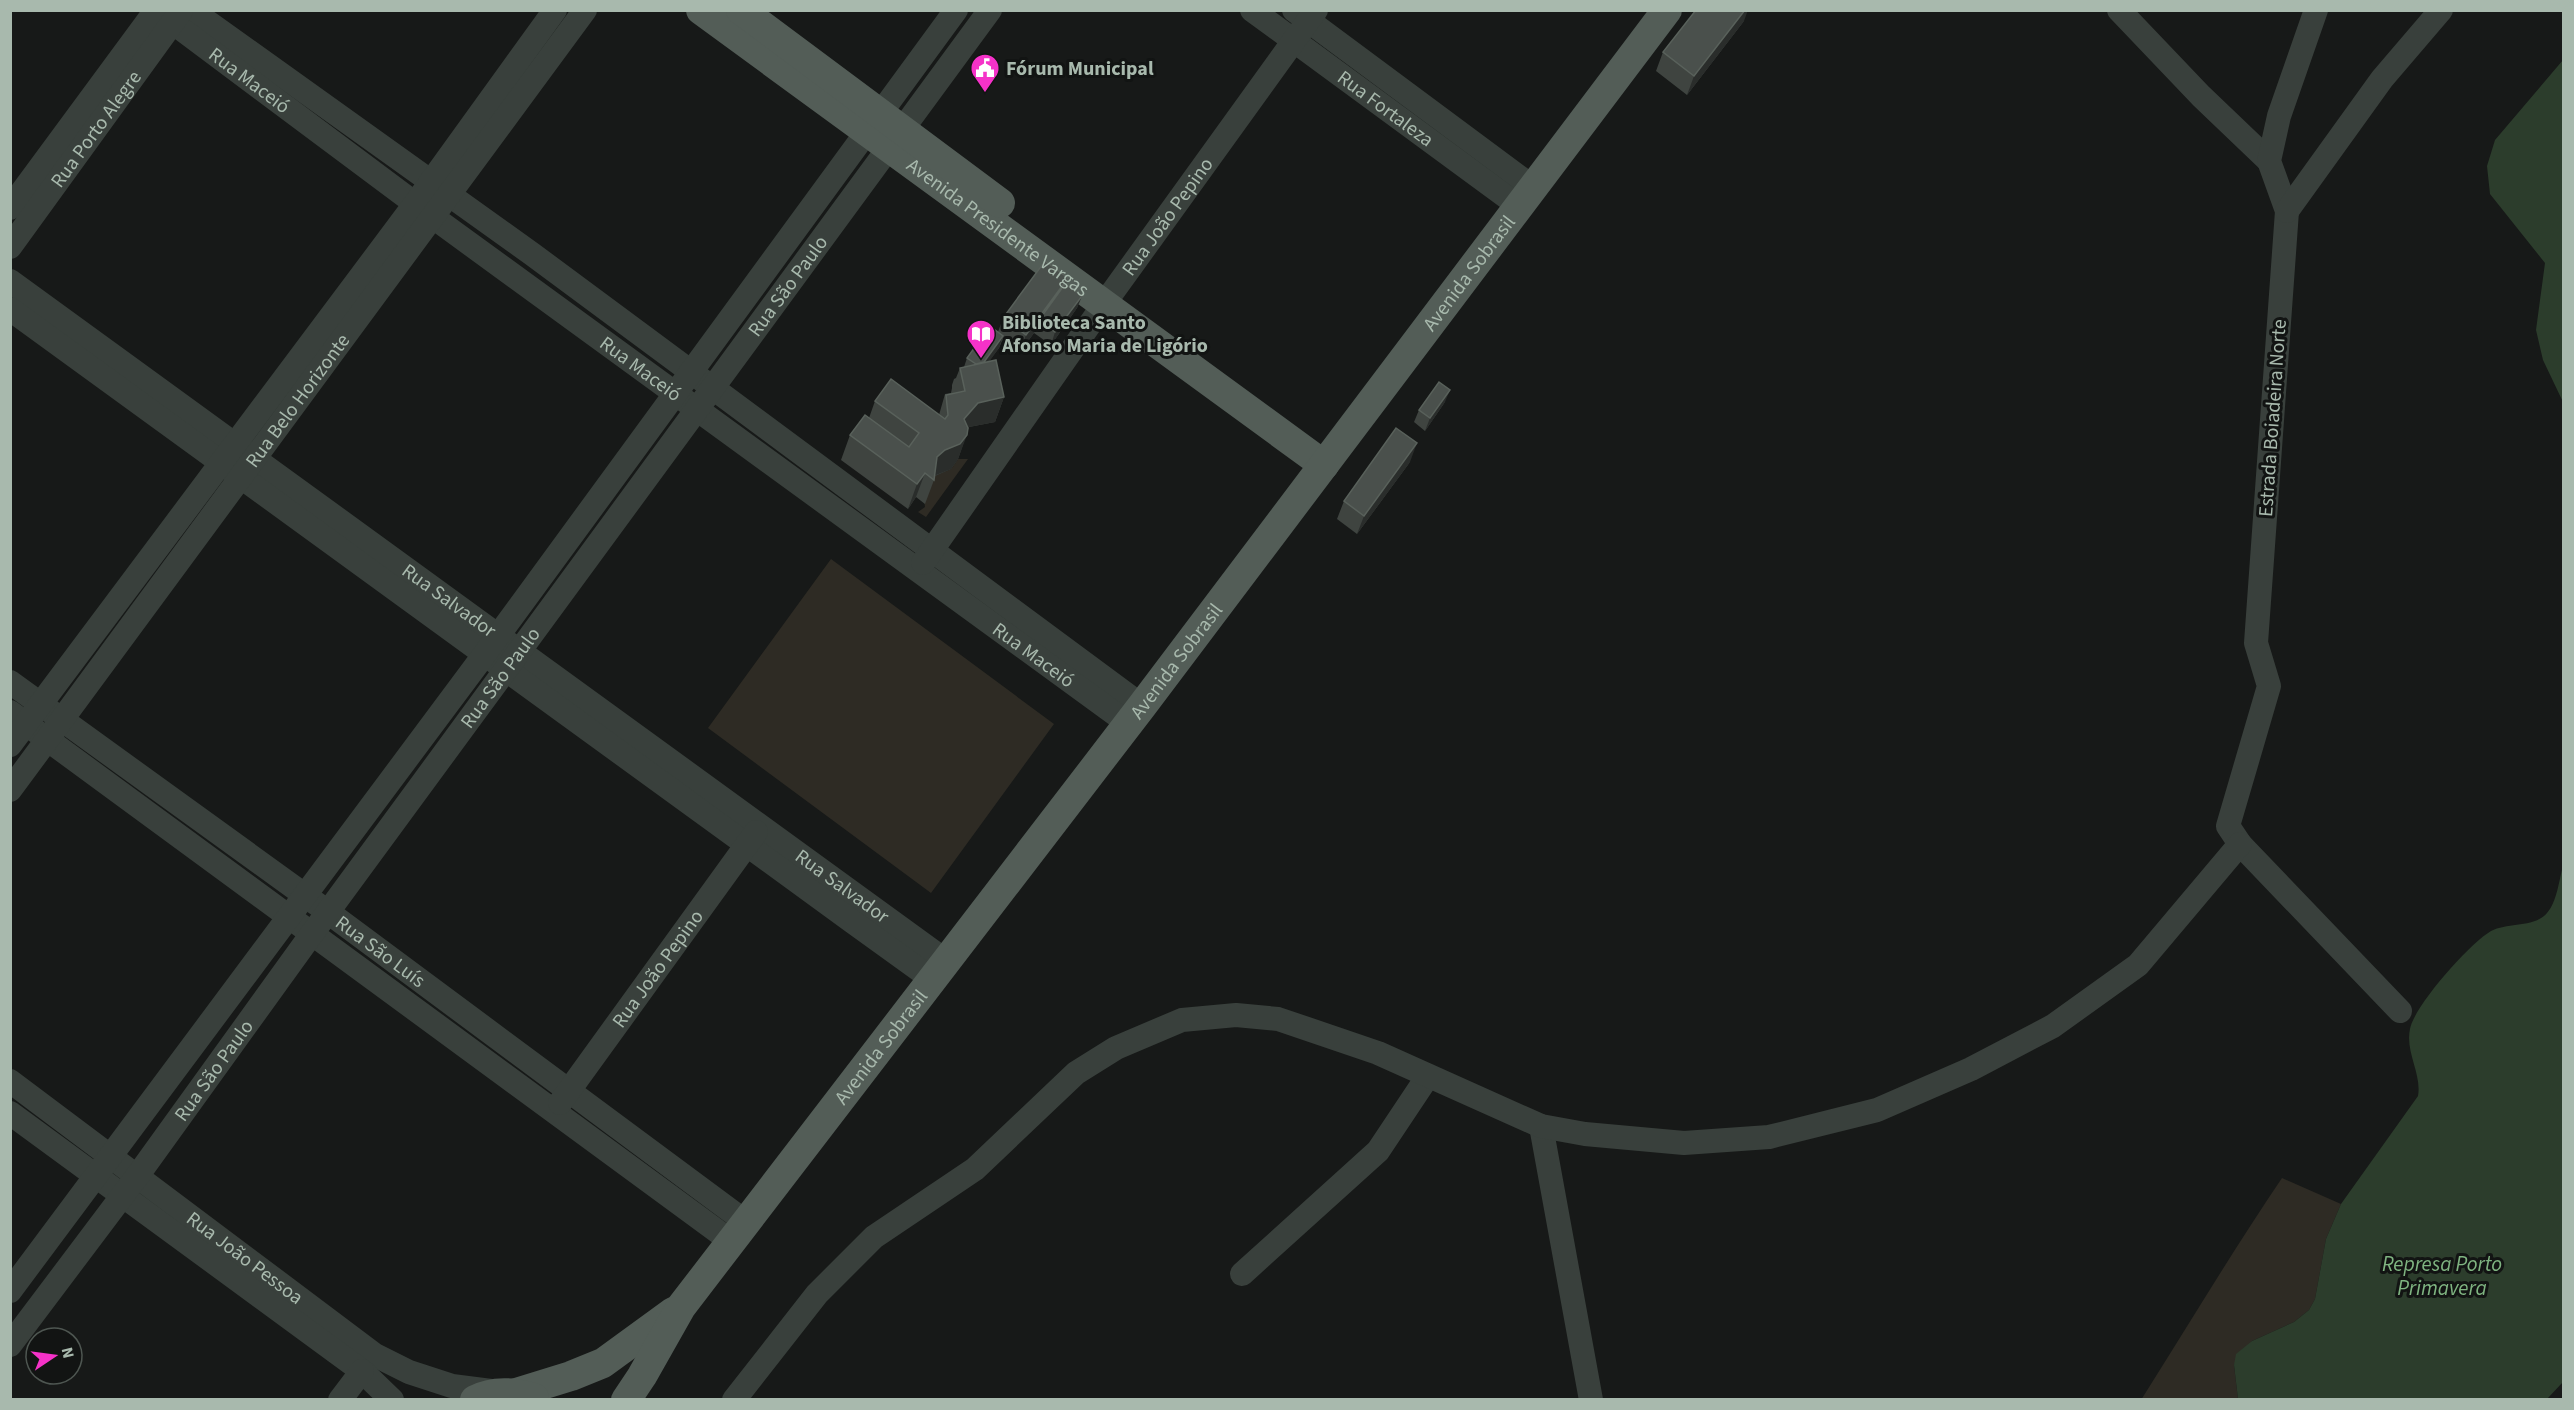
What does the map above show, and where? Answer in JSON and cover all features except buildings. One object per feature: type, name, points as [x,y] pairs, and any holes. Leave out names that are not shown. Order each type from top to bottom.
[{"type":"main road","name":"Avenida Presidente Vargas","points":[[701,10],[885,132],[1330,458]]},
{"type":"main road","name":"Avenida Presidente Vargas","points":[[741,10],[885,132]]},
{"type":"main road","name":"Avenida Sobrasil","points":[[626,1400],[681,1307],[1135,715],[1667,10]]},
{"type":"main road","name":"Avenida Sobrasil","points":[[507,1396],[571,1376],[603,1363],[681,1307]]},
{"type":"street","name":"Rua Belo Horizonte","points":[[501,106],[561,43],[585,10]]},
{"type":"street","name":"Rua São Paulo","points":[[10,1346],[138,1175],[311,935],[828,232],[940,33],[956,10]]},
{"type":"street","name":"Rua São Paulo","points":[[10,1291],[98,1176],[484,655],[690,370],[807,216],[963,48],[990,10]]},
{"type":"street","name":"Rua Fortaleza","points":[[1252,10],[1436,145],[1527,197]]},
{"type":"street","points":[[2119,10],[2201,96],[2269,161]]},
{"type":"street","points":[[2269,161],[2279,116],[2316,10]]},
{"type":"street","points":[[2287,211],[2382,79],[2441,10]]},
{"type":"street","name":"Rua Maceió","points":[[175,14],[247,64],[348,122],[532,254],[804,456],[924,560]]},
{"type":"street","name":"Rua Porto Alegre","points":[[10,208],[75,139],[175,14]]},
{"type":"street","name":"Rua Fortaleza","points":[[1306,14],[1368,64],[1449,124],[1527,197]]},
{"type":"street","name":"Rua João Pepino","points":[[924,560],[1109,296],[1293,40],[1306,14]]},
{"type":"street","name":"Rua Belo Horizonte","points":[[10,745],[18,718],[40,705],[230,453],[361,296],[501,106],[549,19]]},
{"type":"street","points":[[549,19],[561,43]]},
{"type":"street","points":[[940,33],[963,48]]},
{"type":"street","name":"Rua Maceió","points":[[247,64],[333,141],[424,211],[790,476],[924,560],[1135,715]]},
{"type":"street","points":[[1353,84],[1368,64]]},
{"type":"street","points":[[333,141],[348,122]]},
{"type":"street","points":[[1436,145],[1449,124]]},
{"type":"street","name":"Rua Porto Alegre","points":[[10,247],[75,139]]},
{"type":"street","name":"Estrada Boiadeira Norte","points":[[2236,839],[2228,822],[2269,686],[2256,642],[2287,211],[2269,161]]},
{"type":"street","points":[[807,216],[828,232]]},
{"type":"street","points":[[516,277],[532,254]]},
{"type":"street","name":"Rua Salvador","points":[[10,281],[53,326],[250,467],[413,572],[499,634],[760,825],[939,970]]},
{"type":"street","points":[[747,295],[770,310]]},
{"type":"street","name":"Rua Belo Horizonte","points":[[10,790],[250,467],[361,296]]},
{"type":"street","name":"Rua Salvador","points":[[10,309],[53,326]]},
{"type":"street","points":[[591,331],[606,309]]},
{"type":"street","points":[[790,476],[804,456]]},
{"type":"street","points":[[625,460],[649,476]]},
{"type":"street","name":"Rua Salvador","points":[[250,467],[400,592],[484,655],[746,845],[939,970]]},
{"type":"street","points":[[553,560],[576,575]]},
{"type":"street","points":[[400,592],[413,572]]},
{"type":"street","name":"Rua São Luís","points":[[10,682],[40,705],[54,729],[139,807],[553,1112],[739,1232]]},
{"type":"street","points":[[580,725],[594,704]]},
{"type":"street","name":"Rua São Luís","points":[[18,718],[54,729],[153,786],[568,1090],[739,1232]]},
{"type":"street","points":[[414,749],[437,765]]},
{"type":"street","points":[[139,807],[153,786]]},
{"type":"street","name":"Rua João Pepino","points":[[553,1112],[760,825]]},
{"type":"street","points":[[734,1400],[817,1294],[874,1237],[975,1170],[1076,1073],[1116,1048],[1182,1020],[1236,1015],[1278,1020],[1378,1053],[1541,1126],[1585,1134],[1684,1143],[1769,1137],[1877,1110],[1971,1069],[2053,1026],[2138,965],[2236,839],[2400,1011]]},
{"type":"street","points":[[345,840],[368,858]]},
{"type":"street","points":[[400,1000],[416,977]]},
{"type":"street","points":[[1242,1274],[1378,1151],[1428,1076]]},
{"type":"street","name":"Rua João Pessoa","points":[[10,1081],[138,1175],[277,1295],[392,1400]]},
{"type":"street","name":"Rua João Pessoa","points":[[10,1113],[123,1195],[277,1295],[375,1355],[409,1372],[452,1386],[507,1396]]},
{"type":"street","points":[[1541,1126],[1591,1400]]},
{"type":"street","points":[[340,1400],[362,1371]]},
{"type":"shaded area","points":[[958,459],[968,459],[926,517],[918,512],[925,507],[924,499],[932,477],[951,469]]},
{"type":"shaded area","points":[[831,559],[1054,724],[931,893],[708,728]]},
{"type":"shaded area","points":[[2282,1178],[2341,1204],[2326,1239],[2315,1299],[2309,1310],[2294,1322],[2252,1341],[2234,1365],[2238,1399],[2141,1400],[2228,1260]]},
{"type":"water","points":[[2563,60],[2563,402],[2543,360],[2536,330],[2545,263],[2490,194],[2487,166],[2495,140]]},
{"type":"water","name":"Represa Porto Primavera","points":[[2563,866],[2563,1382],[2547,1399],[2238,1399],[2234,1365],[2236,1354],[2252,1341],[2294,1322],[2309,1310],[2315,1299],[2326,1239],[2341,1204],[2418,1096],[2418,1079],[2409,1038],[2410,1029],[2421,1006],[2457,961],[2491,931],[2542,918],[2555,897]]},
{"type":"place","name":"Fórum Municipal","points":[[985,94]]},
{"type":"place","name":"Biblioteca Santo Afonso Maria de Ligório","points":[[981,360]]}]
